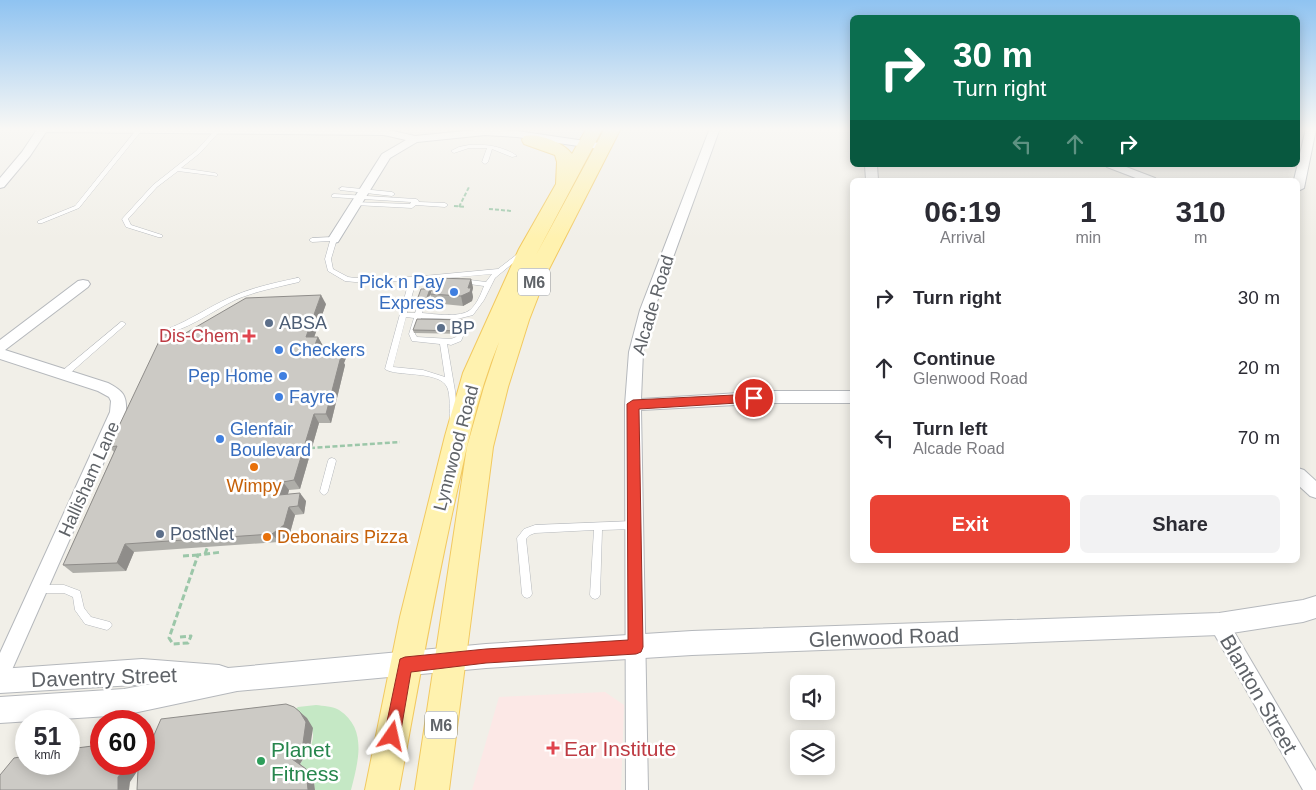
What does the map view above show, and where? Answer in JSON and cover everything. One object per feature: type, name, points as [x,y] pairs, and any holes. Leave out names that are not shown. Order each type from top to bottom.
[{"type":"main road","points":[[564,184],[567,165]]},
{"type":"main road","name":"Lynnwood Road","points":[[382,790],[405,665],[457,436],[475,373],[529,249],[564,184],[578,165]]},
{"type":"main road","name":"Lynnwood Road","points":[[432,790],[480,446],[496,387],[518,320],[584,165]]},
{"type":"main road","points":[[417,790],[437,679],[451,660]]},
{"type":"street","points":[[0,185],[17,165]]},
{"type":"street","points":[[334,239],[380,165]]},
{"type":"street","name":"Alcade Road","points":[[637,790],[633,404],[636,352],[647,310],[701,165]]},
{"type":"street","points":[[1299,178],[1300,165]]},
{"type":"street","points":[[1116,167],[1146,178]]},
{"type":"street","points":[[0,347],[83,284]]},
{"type":"street","name":"Hallisham Lane","points":[[0,354],[65,373],[103,387],[114,393],[119,400],[118,412],[80,507],[0,674]]},
{"type":"street","points":[[633,404],[774,397],[850,397]]},
{"type":"street","points":[[1300,477],[1316,491]]},
{"type":"street","name":"Glenwood Road","points":[[405,665],[486,656],[692,643],[739,643],[1219,624],[1294,613],[1316,607]]},
{"type":"street","name":"Blanton Street","points":[[1219,624],[1315,790]]},
{"type":"street","name":"Daventry Street","points":[[0,710],[124,702],[237,679],[405,665]]},
{"type":"street","name":"Daventry Street","points":[[0,681],[142,671],[237,679]]},
{"type":"lane","points":[[40,222],[77,207],[111,165]]},
{"type":"lane","points":[[160,236],[128,226],[125,219],[155,186],[182,165]]},
{"type":"lane","points":[[177,169],[214,175]]},
{"type":"lane","points":[[342,189],[359,197],[389,199]]},
{"type":"lane","points":[[334,196],[445,205]]},
{"type":"lane","points":[[312,240],[334,239],[328,264],[330,270],[335,274],[355,280],[413,279],[498,271]]},
{"type":"lane","points":[[402,315],[465,320],[481,300],[487,284],[498,271],[529,249]]},
{"type":"lane","points":[[413,279],[389,368],[436,375],[445,379],[450,385]]},
{"type":"lane","points":[[172,330],[190,323],[232,299],[268,286],[297,280]]},
{"type":"lane","points":[[425,292],[430,285],[446,282],[467,281],[487,284]]},
{"type":"lane","points":[[422,303],[412,334],[414,339],[456,341],[461,334]]},
{"type":"lane","points":[[65,373],[123,324]]},
{"type":"lane","points":[[443,341],[457,436]]},
{"type":"lane","points":[[324,491],[332,462]]},
{"type":"lane","points":[[527,594],[521,538],[527,532],[535,529],[634,525]]},
{"type":"lane","points":[[595,596],[598,527]]},
{"type":"lane","points":[[40,589],[65,588],[71,590],[77,594],[80,610],[88,621],[107,625]]},
{"type":"path","points":[[460,206],[469,186]]},
{"type":"path","points":[[489,210],[512,212]]},
{"type":"path","points":[[306,448],[400,442]]},
{"type":"path","points":[[205,554],[208,545]]},
{"type":"path","points":[[183,556],[222,552]]},
{"type":"path","points":[[180,637],[190,636],[188,643],[173,644],[169,638],[198,555]]},
{"type":"shaded area","name":"Ear Institute","points":[[605,692],[624,705],[621,790],[472,790],[499,697]]},
{"type":"green space","points":[[316,705],[339,710],[354,727],[357,736],[358,757],[351,790],[315,790],[313,774],[300,764],[310,748],[313,734],[308,722],[293,711],[298,707]]},
{"type":"building","points":[[435,278],[471,279],[468,288],[471,288],[470,292],[461,296],[430,294]]},
{"type":"building","points":[[421,289],[430,289],[426,300],[417,300]]},
{"type":"building","name":"Glenfair Boulevard","points":[[321,295],[306,337],[318,337],[313,350],[342,349],[339,356],[341,356],[326,414],[314,414],[294,480],[283,482],[279,495],[300,493],[298,506],[289,507],[284,525],[272,534],[125,544],[117,563],[63,565],[117,446],[109,447],[162,335],[184,334],[246,298]]},
{"type":"building","points":[[417,319],[469,320],[466,331],[413,330]]},
{"type":"building","points":[[286,704],[294,707],[300,712],[306,722],[303,743],[292,759],[306,769],[308,790],[137,790],[138,775],[155,775],[155,733],[161,719]]},
{"type":"building","points":[[90,746],[90,775],[120,775],[118,790],[0,790],[0,775],[14,758],[15,775],[80,775],[80,748]]},
{"type":"place","name":"Pick n Pay Express","points":[[454,292]]},
{"type":"place","name":"ABSA","points":[[269,323]]},
{"type":"place","name":"BP","points":[[441,328]]},
{"type":"place","name":"Dis-Chem","points":[[249,336]]},
{"type":"place","name":"Checkers","points":[[279,350]]},
{"type":"place","name":"Pep Home","points":[[283,376]]},
{"type":"place","name":"Fayre","points":[[279,397]]},
{"type":"place","name":"Glenfair Boulevard","points":[[220,439]]},
{"type":"place","name":"Wimpy","points":[[254,467]]},
{"type":"place","name":"PostNet","points":[[160,534]]},
{"type":"place","name":"Debonairs Pizza","points":[[267,537]]},
{"type":"place","name":"Ear Institute","points":[[553,748]]},
{"type":"place","name":"Planet Fitness","points":[[261,761]]},
{"type":"route","points":[[392,736],[405,665],[486,656],[636,647],[633,404],[754,398]]}]
